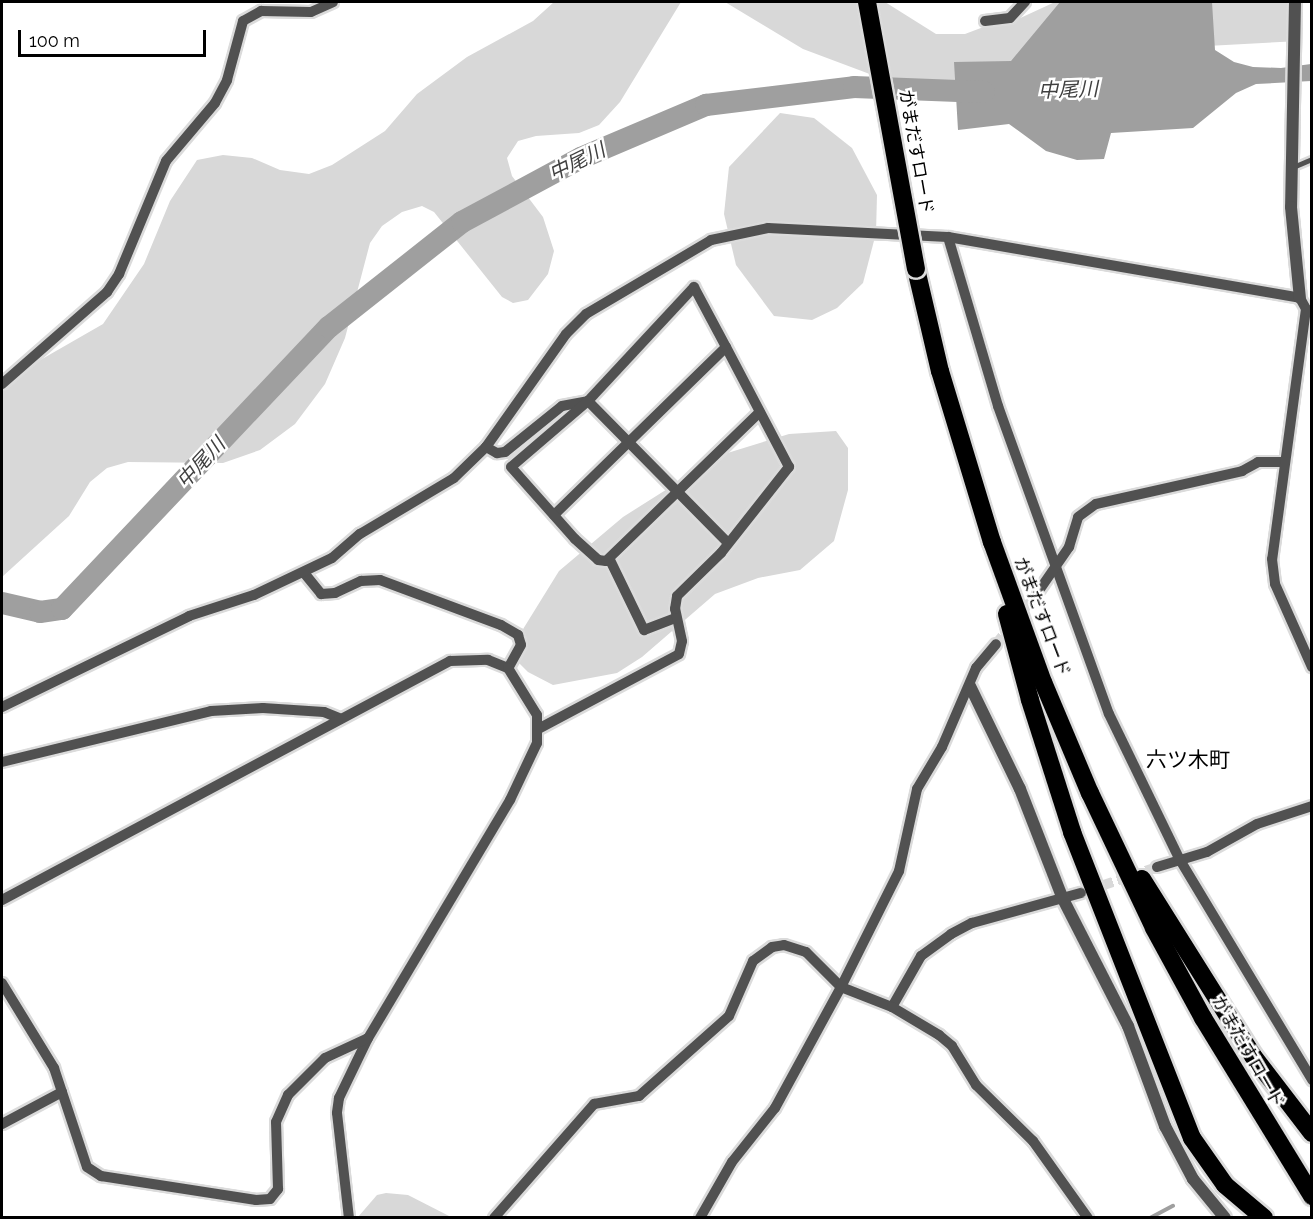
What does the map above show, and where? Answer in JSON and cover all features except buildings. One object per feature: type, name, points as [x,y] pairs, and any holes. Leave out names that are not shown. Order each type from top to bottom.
[{"type":"highway","name":"がまだすロード","points":[[867,2],[916,269],[940,371],[992,542],[1090,793],[1150,918],[1203,1018],[1311,1196]]},
{"type":"highway","points":[[992,542],[1017,656],[1072,832],[1189,1130],[1212,1171],[1264,1218]]},
{"type":"highway","points":[[1090,793],[1253,1056],[1311,1133]]},
{"type":"street","points":[[302,2],[311,12]]},
{"type":"street","points":[[2,384],[107,292],[119,274],[166,161],[214,103],[227,80],[243,21],[261,11],[311,12],[333,2]]},
{"type":"street","points":[[985,21],[1010,18],[1025,2]]},
{"type":"street","points":[[1295,2],[1291,168],[1306,306],[1272,559],[1275,584],[1310,663]]},
{"type":"street","points":[[2,707],[189,616],[305,574],[332,558],[360,534],[454,478],[486,447],[566,334],[586,314],[711,240],[740,231],[806,227],[948,237],[1306,306]]},
{"type":"street","points":[[948,237],[998,406],[1109,714],[1180,860],[1311,1080]]},
{"type":"street","points":[[540,728],[679,654],[682,641],[676,618],[677,596],[721,553],[726,541],[789,467],[694,286],[588,401],[511,467],[598,560],[610,560],[760,412]]},
{"type":"street","points":[[554,515],[726,347]]},
{"type":"street","points":[[486,447],[497,453],[505,452],[562,406],[588,401]]},
{"type":"street","points":[[588,401],[726,541]]},
{"type":"street","points":[[1038,592],[1069,547],[1078,517],[1096,504],[1242,471],[1258,462],[1284,462]]},
{"type":"street","points":[[610,560],[644,630],[676,618]]},
{"type":"street","points":[[305,574],[321,594],[335,593],[361,581],[380,580],[501,625],[518,635],[521,645],[508,668]]},
{"type":"street","points":[[700,1218],[732,1162],[775,1108],[840,987],[895,880],[917,789],[981,660],[996,644]]},
{"type":"street","points":[[2,900],[450,661],[488,660],[508,668],[526,693],[540,728],[537,743],[510,800],[368,1038],[339,1098],[337,1113],[348,1218]]},
{"type":"street","points":[[970,686],[1020,789],[1062,897],[1128,1026],[1165,1126],[1183,1162],[1225,1218]]},
{"type":"street","points":[[2,762],[211,711],[263,708],[324,712],[341,719]]},
{"type":"street","points":[[1157,867],[1227,843],[1257,824],[1311,806]]},
{"type":"street","points":[[892,1007],[921,956],[951,934],[972,923],[1018,913],[1062,897],[1081,893]]},
{"type":"street","points":[[500,1216],[594,1104],[609,1098],[639,1096],[729,1016],[737,1004],[747,971],[761,953],[772,946],[795,947],[806,952],[840,987],[892,1007],[952,1046],[976,1085],[1033,1141],[1088,1218]]},
{"type":"street","points":[[2,983],[54,1068],[79,1152],[93,1172],[264,1200],[278,1189],[279,1108],[313,1068],[368,1038]]},
{"type":"street","points":[[2,1124],[62,1092]]},
{"type":"lane","points":[[1291,168],[1311,159]]},
{"type":"shaded area","points":[[554,2],[681,2],[620,102],[599,125],[579,133],[536,136],[518,141],[507,158],[512,176],[543,217],[554,251],[548,274],[528,300],[513,303],[502,297],[434,212],[422,206],[402,212],[382,226],[370,243],[345,338],[325,384],[295,424],[260,450],[223,463],[128,462],[107,468],[90,482],[69,516],[2,577],[2,382],[103,324],[144,264],[170,201],[197,160],[223,155],[252,158],[280,170],[309,174],[332,165],[385,131],[417,94],[467,57],[533,21]]},
{"type":"shaded area","points":[[725,2],[885,2],[936,34],[965,34],[994,23],[1014,21],[1055,2],[1298,2],[1303,27],[1300,41],[1207,46],[1010,113],[923,94],[803,49]]},
{"type":"shaded area","points":[[780,113],[814,118],[852,148],[877,195],[876,233],[863,283],[837,308],[812,320],[774,316],[736,265],[724,214],[729,167]]},
{"type":"shaded area","points":[[836,431],[848,448],[848,490],[834,541],[800,570],[758,578],[715,594],[642,657],[617,673],[553,685],[528,672],[515,659],[520,634],[559,571],[623,517],[721,455],[789,434]]},
{"type":"shaded area","points":[[386,1193],[408,1195],[451,1217],[358,1217],[377,1195]]},
{"type":"water","points":[[1060,2],[1212,2],[1215,50],[1234,62],[1253,67],[1281,68],[1311,64],[1311,81],[1256,84],[1236,93],[1193,128],[1111,133],[1104,159],[1077,160],[1046,151],[1009,124],[958,130],[954,62],[1011,61]]},
{"type":"waterway","name":"中尾川","points":[[2,603],[40,612],[62,609],[329,327],[462,222],[581,158],[706,105],[854,87],[984,92]]},
{"type":"waterway","points":[[1150,1218],[1173,1206]]},
{"type":"tunnel","points":[[996,644],[1038,592]]},
{"type":"tunnel","points":[[1089,890],[1157,867]]},
{"type":"district","name":"六ツ木町","points":[[1188,760]]}]
